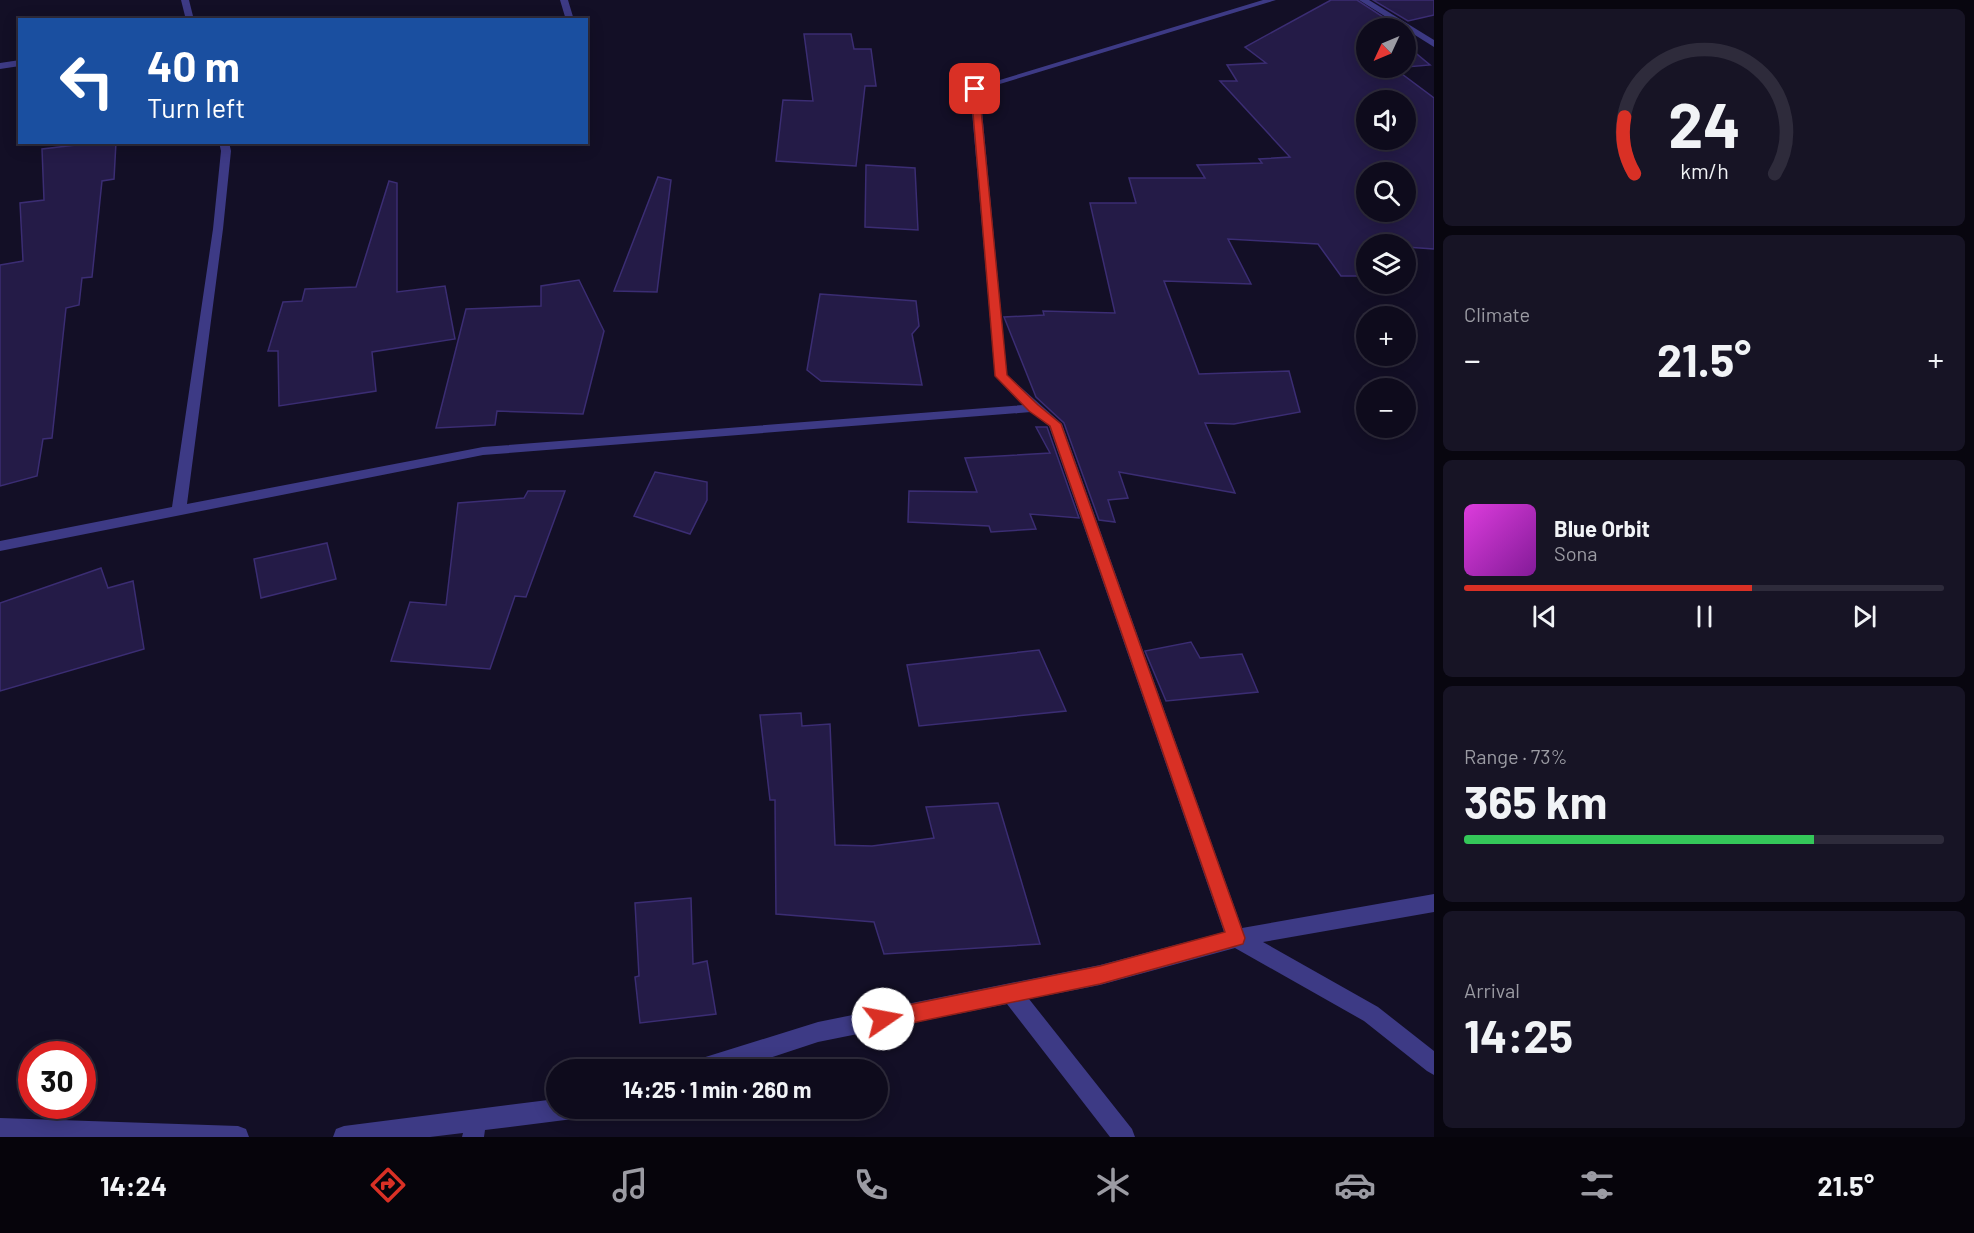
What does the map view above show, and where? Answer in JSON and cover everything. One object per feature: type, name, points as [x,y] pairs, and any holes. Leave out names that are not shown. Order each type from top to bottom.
[{"type":"street","points":[[185,0],[190,18]]},
{"type":"street","points":[[564,0],[569,18]]},
{"type":"street","points":[[1272,0],[975,89],[1001,376],[1034,408],[1055,424],[1236,938],[1371,1014],[1434,1064]]},
{"type":"street","points":[[1363,0],[1434,44]]},
{"type":"street","points":[[0,66],[18,63]]},
{"type":"street","points":[[179,511],[218,229],[226,150],[224,144]]},
{"type":"street","points":[[0,546],[483,452],[1034,408]]},
{"type":"street","points":[[733,1059],[818,1032],[1100,975],[1236,938],[1434,903]]},
{"type":"street","points":[[1011,993],[1124,1137]]},
{"type":"street","points":[[344,1137],[474,1129],[546,1114]]},
{"type":"street","points":[[0,1129],[238,1137]]},
{"type":"building","points":[[1331,0],[1357,0],[1385,18],[1356,18],[1356,78],[1407,78],[1434,98],[1434,249],[1416,248],[1416,234],[1356,234],[1356,276],[1341,276],[1318,244],[1228,239],[1251,284],[1164,281],[1199,374],[1289,371],[1300,412],[1234,424],[1205,423],[1235,493],[1119,472],[1128,498],[1108,500],[1115,522],[1099,520],[1064,423],[1036,397],[1004,317],[1044,315],[1043,311],[1115,313],[1090,203],[1136,203],[1129,178],[1205,178],[1197,165],[1262,163],[1259,159],[1290,157],[1220,81],[1237,81],[1227,65],[1266,63],[1245,47]]},
{"type":"building","points":[[1373,0],[1434,0],[1434,15],[1416,19],[1403,18]]},
{"type":"building","points":[[804,34],[851,34],[854,49],[871,49],[876,86],[865,86],[856,166],[776,161],[783,100],[813,101]]},
{"type":"building","points":[[1416,53],[1430,65],[1416,66]]},
{"type":"building","points":[[85,144],[116,144],[114,179],[102,181],[92,277],[82,278],[79,305],[66,308],[52,438],[43,439],[37,476],[0,486],[0,265],[23,261],[20,203],[44,200],[42,149]]},
{"type":"building","points":[[866,165],[915,168],[918,230],[865,227]]},
{"type":"building","points":[[658,177],[671,180],[657,292],[614,291]]},
{"type":"building","points":[[389,181],[397,183],[397,292],[445,286],[455,339],[372,352],[376,391],[279,406],[278,351],[268,351],[283,302],[302,301],[305,289],[356,287]]},
{"type":"building","points":[[579,280],[604,331],[583,414],[497,411],[495,425],[436,428],[466,309],[541,306],[541,286]]},
{"type":"building","points":[[820,294],[916,301],[919,326],[912,334],[922,385],[821,381],[807,370]]},
{"type":"building","points":[[1036,427],[1047,427],[1079,518],[1030,514],[1036,529],[991,532],[989,526],[908,522],[909,491],[977,492],[965,458],[1050,453]]},
{"type":"building","points":[[655,472],[707,482],[707,500],[690,534],[634,516]]},
{"type":"building","points":[[528,491],[565,491],[526,597],[515,596],[490,669],[391,661],[410,602],[446,605],[458,503],[524,498]]},
{"type":"building","points":[[327,543],[336,579],[261,598],[254,559]]},
{"type":"building","points":[[101,568],[108,588],[133,581],[144,649],[0,691],[0,603]]},
{"type":"building","points":[[1191,642],[1200,658],[1242,654],[1258,692],[1166,701],[1145,651]]},
{"type":"building","points":[[1039,650],[1066,711],[919,726],[907,665]]},
{"type":"building","points":[[801,713],[802,726],[830,724],[835,845],[872,846],[934,838],[926,807],[998,803],[1040,944],[884,954],[874,922],[776,914],[775,800],[770,800],[760,715]]},
{"type":"building","points":[[691,898],[693,964],[707,961],[716,1014],[640,1023],[635,977],[639,976],[635,903]]},
{"type":"route","points":[[883,1019],[1100,975],[1236,938],[1055,424],[1034,408],[1001,376],[975,89]]}]
